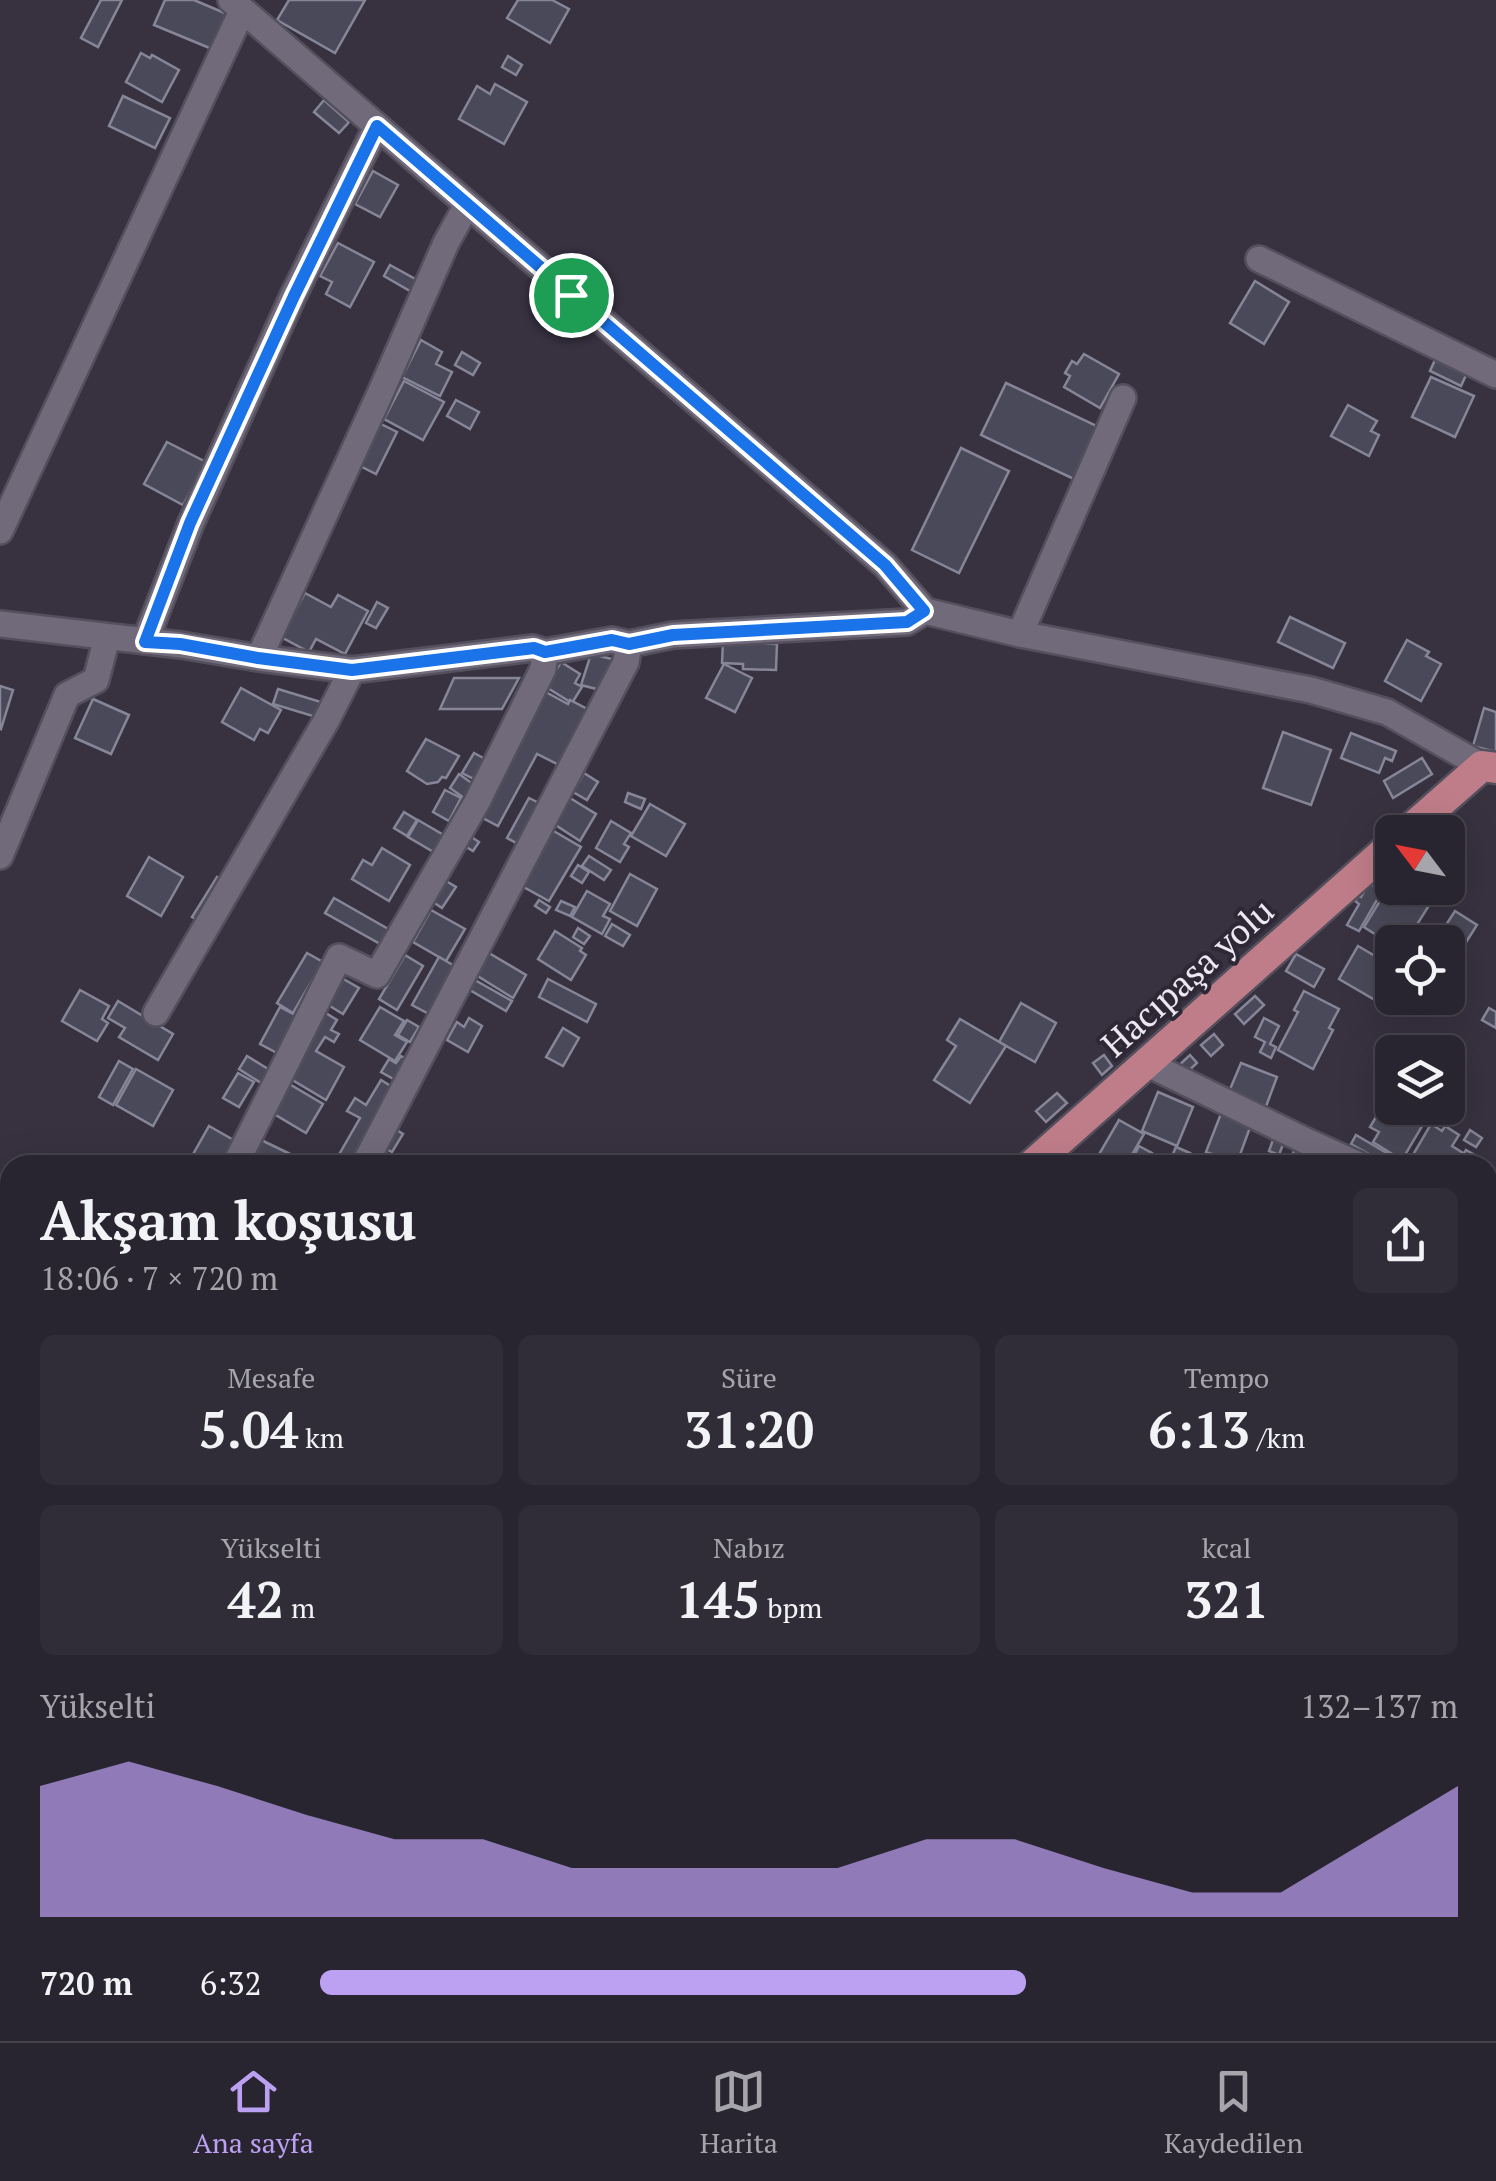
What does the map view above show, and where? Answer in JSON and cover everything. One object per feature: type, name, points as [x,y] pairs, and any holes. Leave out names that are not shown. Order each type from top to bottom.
[{"type":"main road","points":[[1428,815],[1489,767]]},
{"type":"main road","name":"Hacıpaşa yolu","points":[[1043,1155],[1375,860]]},
{"type":"street","points":[[0,531],[237,5],[885,565],[924,611],[1020,634],[1311,690],[1387,712],[1489,767]]},
{"type":"street","points":[[145,642],[190,523],[377,126]]},
{"type":"street","points":[[258,658],[446,242],[467,204]]},
{"type":"street","points":[[1259,259],[1496,376]]},
{"type":"street","points":[[1020,634],[1123,398]]},
{"type":"street","points":[[0,624],[180,644],[352,670],[534,648],[545,652],[612,640],[629,644],[673,635],[907,622],[924,611]]},
{"type":"street","points":[[0,856],[68,695],[96,680],[107,637]]},
{"type":"street","points":[[369,1155],[626,662],[629,644]]},
{"type":"street","points":[[240,1155],[339,956],[378,975],[476,802],[543,669],[545,652]]},
{"type":"street","points":[[156,1013],[352,670]]},
{"type":"street","points":[[1146,1064],[1337,1155]]},
{"type":"building","points":[[101,0],[122,0],[98,47],[81,38]]},
{"type":"building","points":[[165,0],[194,0],[227,14],[212,49],[154,25]]},
{"type":"building","points":[[289,0],[365,0],[335,53],[277,20]]},
{"type":"building","points":[[518,0],[552,0],[569,9],[550,43],[507,18]]},
{"type":"building","points":[[141,53],[179,70],[162,102],[126,82]]},
{"type":"building","points":[[508,56],[522,65],[516,75],[502,67]]},
{"type":"building","points":[[495,84],[527,102],[504,144],[459,119],[477,86],[490,94]]},
{"type":"building","points":[[123,96],[170,118],[155,148],[109,126]]},
{"type":"building","points":[[324,100],[349,122],[339,133],[314,112]]},
{"type":"building","points":[[373,171],[398,185],[380,217],[355,204]]},
{"type":"building","points":[[338,243],[374,262],[350,307],[326,294],[332,282],[320,276]]},
{"type":"building","points":[[390,265],[417,280],[410,291],[384,276]]},
{"type":"building","points":[[1255,281],[1289,302],[1264,344],[1230,323]]},
{"type":"building","points":[[421,340],[442,352],[436,364],[452,372],[440,396],[402,377]]},
{"type":"building","points":[[462,352],[480,363],[473,375],[455,365]]},
{"type":"building","points":[[1084,354],[1119,374],[1100,408],[1064,387],[1070,376],[1065,373],[1072,361],[1077,364]]},
{"type":"building","points":[[1435,360],[1466,375],[1461,386],[1430,371]]},
{"type":"building","points":[[1431,377],[1474,396],[1455,437],[1412,417]]},
{"type":"building","points":[[404,381],[444,402],[423,440],[384,419]]},
{"type":"building","points":[[1006,383],[1101,428],[1076,480],[981,435]]},
{"type":"building","points":[[456,400],[479,412],[470,429],[447,416]]},
{"type":"building","points":[[1348,405],[1377,421],[1371,431],[1379,435],[1369,456],[1331,436]]},
{"type":"building","points":[[381,424],[397,432],[376,474],[360,466]]},
{"type":"building","points":[[167,442],[206,462],[183,505],[144,484]]},
{"type":"building","points":[[961,448],[1009,471],[959,573],[912,550]]},
{"type":"building","points":[[305,593],[331,607],[338,595],[368,611],[345,654],[316,639],[309,652],[281,637]]},
{"type":"building","points":[[377,602],[388,608],[376,628],[366,623]]},
{"type":"building","points":[[1290,617],[1345,643],[1333,668],[1278,642]]},
{"type":"building","points":[[1407,640],[1441,664],[1421,701],[1385,681]]},
{"type":"building","points":[[723,642],[777,644],[776,670],[743,669],[743,664],[722,663]]},
{"type":"building","points":[[591,654],[616,660],[608,692],[581,685]]},
{"type":"building","points":[[561,662],[580,674],[575,683],[582,687],[572,703],[546,687]]},
{"type":"building","points":[[724,664],[752,678],[735,712],[706,698]]},
{"type":"building","points":[[454,678],[519,678],[502,709],[440,709]]},
{"type":"building","points":[[0,686],[13,690],[1,729],[0,728]]},
{"type":"building","points":[[241,688],[281,710],[268,733],[260,729],[254,740],[222,722]]},
{"type":"building","points":[[278,689],[321,702],[316,717],[273,704]]},
{"type":"building","points":[[542,690],[593,712],[563,767],[537,754],[498,826],[475,814]]},
{"type":"building","points":[[93,699],[129,715],[111,754],[75,738]]},
{"type":"building","points":[[1484,708],[1496,712],[1496,752],[1473,746]]},
{"type":"building","points":[[1283,732],[1331,750],[1311,805],[1263,788]]},
{"type":"building","points":[[1351,733],[1396,751],[1392,761],[1385,758],[1379,773],[1341,758]]},
{"type":"building","points":[[426,739],[459,756],[446,778],[427,784],[407,771]]},
{"type":"building","points":[[474,753],[489,761],[478,781],[462,773]]},
{"type":"building","points":[[1422,758],[1432,774],[1393,798],[1384,781]]},
{"type":"building","points":[[584,773],[598,782],[587,800],[573,792]]},
{"type":"building","points":[[459,774],[473,784],[464,798],[450,788]]},
{"type":"building","points":[[445,790],[461,798],[449,821],[433,812]]},
{"type":"building","points":[[628,793],[645,799],[641,809],[625,802]]},
{"type":"building","points":[[529,798],[543,805],[520,845],[507,838]]},
{"type":"building","points":[[570,798],[596,814],[580,841],[554,824]]},
{"type":"building","points":[[650,804],[685,824],[666,856],[631,836]]},
{"type":"building","points":[[404,812],[417,820],[407,836],[394,828]]},
{"type":"building","points":[[418,820],[447,837],[437,854],[408,837]]},
{"type":"building","points":[[611,821],[631,833],[624,844],[629,847],[620,862],[596,848]]},
{"type":"building","points":[[552,830],[581,847],[549,901],[520,885]]},
{"type":"building","points":[[464,832],[479,842],[473,851],[458,842]]},
{"type":"building","points":[[382,848],[410,865],[389,901],[352,879],[363,860],[372,865]]},
{"type":"building","points":[[589,856],[611,870],[604,880],[582,866]]},
{"type":"building","points":[[149,857],[183,877],[161,916],[127,896]]},
{"type":"building","points":[[578,865],[589,872],[582,883],[571,876]]},
{"type":"building","points":[[630,874],[657,889],[637,926],[610,911]]},
{"type":"building","points":[[217,877],[227,884],[203,923],[192,917]]},
{"type":"building","points":[[441,878],[456,887],[442,908],[427,898]]},
{"type":"building","points":[[1369,883],[1375,887],[1375,903],[1359,931],[1347,925],[1359,904],[1355,901]]},
{"type":"building","points":[[587,891],[610,904],[603,916],[610,919],[602,934],[572,917]]},
{"type":"building","points":[[334,898],[390,930],[382,945],[325,913]]},
{"type":"building","points":[[539,900],[550,907],[546,913],[535,906]]},
{"type":"building","points":[[561,901],[575,907],[570,916],[556,910]]},
{"type":"building","points":[[1377,905],[1429,905],[1417,925],[1375,925],[1375,934],[1364,927]]},
{"type":"building","points":[[431,910],[465,929],[446,961],[413,942]]},
{"type":"building","points":[[1455,911],[1477,925],[1465,944],[1465,925],[1446,925]]},
{"type":"building","points":[[612,924],[630,935],[623,946],[605,936]]},
{"type":"building","points":[[578,928],[590,936],[584,944],[573,937]]},
{"type":"building","points":[[555,931],[582,948],[580,951],[586,955],[571,980],[538,959]]},
{"type":"building","points":[[1358,946],[1375,956],[1375,1000],[1339,979]]},
{"type":"building","points":[[307,953],[323,962],[293,1013],[277,1003]]},
{"type":"building","points":[[489,953],[526,975],[513,998],[476,975]]},
{"type":"building","points":[[1296,954],[1324,969],[1314,987],[1286,971]]},
{"type":"building","points":[[405,955],[423,966],[397,1010],[379,999]]},
{"type":"building","points":[[439,957],[458,968],[431,1015],[412,1005]]},
{"type":"building","points":[[340,977],[359,988],[343,1014],[325,1003]]},
{"type":"building","points":[[473,979],[512,1001],[506,1011],[468,989]]},
{"type":"building","points":[[548,979],[596,1004],[587,1022],[539,997]]},
{"type":"building","points":[[80,990],[109,1006],[102,1019],[108,1023],[97,1041],[62,1021]]},
{"type":"building","points":[[1304,991],[1339,1009],[1313,1069],[1278,1050]]},
{"type":"building","points":[[1255,996],[1264,1005],[1244,1024],[1235,1014]]},
{"type":"building","points":[[118,1001],[173,1034],[158,1060],[119,1037],[125,1028],[108,1018]]},
{"type":"building","points":[[1021,1003],[1056,1023],[1035,1062],[999,1042]]},
{"type":"building","points":[[280,1007],[299,1017],[279,1054],[260,1044]]},
{"type":"building","points":[[380,1007],[404,1021],[395,1035],[407,1042],[395,1061],[360,1040]]},
{"type":"building","points":[[1489,1008],[1496,1012],[1496,1028],[1482,1020]]},
{"type":"building","points":[[321,1010],[337,1020],[331,1030],[339,1034],[334,1042],[325,1037],[316,1051],[344,1067],[326,1100],[289,1078]]},
{"type":"building","points":[[469,1018],[482,1026],[468,1052],[447,1040],[457,1022],[464,1027]]},
{"type":"building","points":[[1264,1018],[1279,1026],[1270,1044],[1276,1047],[1271,1058],[1260,1052],[1265,1042],[1255,1037]]},
{"type":"building","points":[[960,1019],[1006,1046],[970,1103],[934,1080],[956,1046],[947,1040]]},
{"type":"building","points":[[407,1020],[419,1027],[410,1042],[398,1035]]},
{"type":"building","points":[[563,1028],[579,1038],[563,1066],[546,1057]]},
{"type":"building","points":[[1214,1034],[1223,1045],[1211,1056],[1201,1045]]},
{"type":"building","points":[[1104,1055],[1112,1066],[1102,1075],[1093,1063]]},
{"type":"building","points":[[1190,1055],[1197,1063],[1184,1075],[1177,1067]]},
{"type":"building","points":[[247,1056],[273,1072],[264,1085],[239,1069]]},
{"type":"building","points":[[401,1056],[409,1060],[397,1081],[381,1072],[389,1059],[396,1063]]},
{"type":"building","points":[[119,1061],[133,1069],[113,1105],[99,1097]]},
{"type":"building","points":[[1241,1063],[1277,1077],[1265,1109],[1228,1094]]},
{"type":"building","points":[[136,1069],[173,1090],[153,1126],[116,1105]]},
{"type":"building","points":[[238,1073],[254,1082],[239,1107],[223,1098]]},
{"type":"building","points":[[381,1080],[394,1088],[356,1155],[339,1155],[360,1118],[347,1111],[355,1098],[366,1105]]},
{"type":"building","points":[[286,1082],[323,1104],[306,1133],[269,1111]]},
{"type":"building","points":[[1158,1092],[1193,1107],[1177,1146],[1142,1131]]},
{"type":"building","points":[[1057,1093],[1067,1103],[1046,1122],[1036,1111]]},
{"type":"building","points":[[1222,1111],[1252,1122],[1240,1155],[1206,1152]]},
{"type":"building","points":[[1375,1119],[1375,1125],[1423,1125],[1405,1155],[1394,1155],[1373,1142],[1379,1132],[1370,1127]]},
{"type":"building","points":[[1119,1120],[1144,1134],[1132,1155],[1099,1155]]},
{"type":"building","points":[[1433,1125],[1442,1131],[1445,1126],[1459,1135],[1452,1146],[1462,1155],[1413,1155]]},
{"type":"building","points":[[209,1126],[237,1142],[230,1155],[193,1155]]},
{"type":"building","points":[[392,1127],[403,1134],[392,1152],[381,1146]]},
{"type":"building","points":[[1470,1130],[1482,1138],[1476,1147],[1464,1140]]},
{"type":"building","points":[[1275,1134],[1285,1139],[1279,1155],[1269,1151]]},
{"type":"building","points":[[1356,1135],[1390,1155],[1371,1155],[1351,1144]]},
{"type":"building","points":[[257,1138],[292,1155],[249,1155]]},
{"type":"building","points":[[1297,1144],[1313,1151],[1311,1155],[1292,1155]]},
{"type":"building","points":[[1139,1146],[1152,1153],[1151,1155],[1134,1155]]},
{"type":"building","points":[[1176,1147],[1190,1153],[1189,1155],[1172,1155]]},
{"type":"route","points":[[377,126],[571,295],[885,565],[924,611],[907,622],[673,635],[629,644],[612,640],[545,652],[534,648],[352,670],[145,642],[190,523],[377,126]]}]
